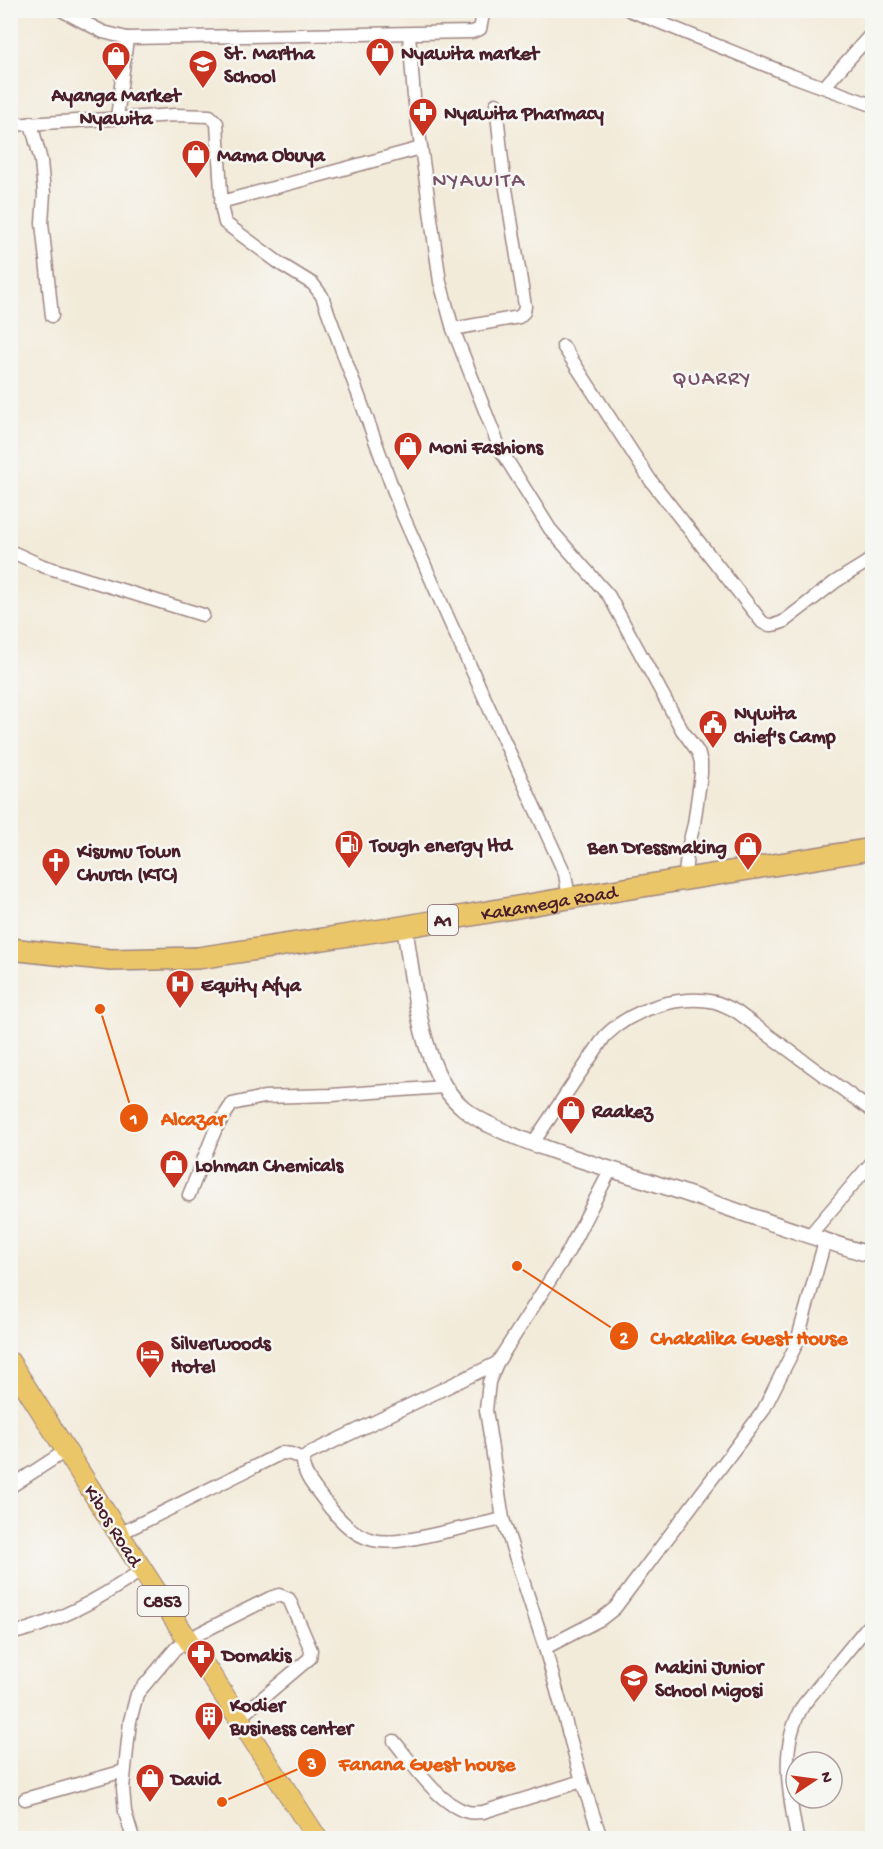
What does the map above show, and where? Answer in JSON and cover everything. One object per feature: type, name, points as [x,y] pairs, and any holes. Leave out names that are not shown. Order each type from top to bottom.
[{"type":"highway","name":"Kakamega Road","points":[[10,949],[111,960],[198,958],[402,927],[873,849]]},
{"type":"highway","name":"Kakamega Road","points":[[10,958],[113,967],[199,964],[406,936],[873,858]]},
{"type":"main road","name":"Kibos Road","points":[[10,1362],[317,1839]]},
{"type":"street","points":[[61,10],[104,32],[127,38],[476,31],[480,29],[484,10]]},
{"type":"street","points":[[91,10],[91,25]]},
{"type":"street","points":[[629,10],[790,75],[873,105]]},
{"type":"street","points":[[825,86],[873,33]]},
{"type":"street","points":[[409,34],[421,147],[440,282],[453,329],[500,448],[555,535],[609,596],[682,730],[698,752],[701,774],[694,824],[687,852],[685,879]]},
{"type":"street","points":[[117,118],[127,38]]},
{"type":"street","points":[[453,329],[519,317],[524,312],[525,306],[503,170],[496,104]]},
{"type":"street","points":[[10,125],[196,114],[215,119],[221,202],[225,223],[282,265],[313,284],[322,296],[401,511],[448,620],[565,874],[569,898]]},
{"type":"street","points":[[31,123],[42,172],[44,193],[42,223],[52,316]]},
{"type":"street","points":[[221,202],[421,147]]},
{"type":"street","points":[[564,346],[651,481],[766,625],[783,622],[835,582],[873,559]]},
{"type":"street","points":[[10,551],[43,566],[203,615]]},
{"type":"street","points":[[406,936],[427,1049],[444,1087],[463,1108],[487,1124],[533,1143],[825,1242],[873,1255]]},
{"type":"street","points":[[533,1143],[605,1036],[613,1028],[640,1012],[684,1001],[715,1002],[737,1012],[873,1111]]},
{"type":"street","points":[[189,1195],[216,1128],[232,1104],[264,1097],[444,1087]]},
{"type":"street","points":[[809,1236],[873,1162]]},
{"type":"street","points":[[601,1839],[582,1781],[545,1648],[503,1519],[486,1410],[489,1382],[497,1363],[568,1252],[611,1169]]},
{"type":"street","points":[[545,1648],[601,1619],[615,1608],[763,1412],[796,1345],[825,1242]]},
{"type":"street","points":[[497,1363],[308,1454],[303,1459],[303,1465],[309,1480],[336,1516],[354,1531],[369,1540],[380,1543],[399,1543],[503,1519]]},
{"type":"street","points":[[10,1487],[67,1450]]},
{"type":"street","points":[[119,1534],[282,1453],[303,1459]]},
{"type":"street","points":[[10,1634],[24,1631],[81,1607],[142,1570]]},
{"type":"street","points":[[133,1839],[124,1805],[124,1771],[130,1721],[137,1694],[175,1649],[188,1639],[279,1595],[289,1599],[311,1650],[310,1658],[240,1717]]},
{"type":"street","points":[[796,1839],[787,1762],[790,1737],[796,1716],[873,1621]]},
{"type":"street","points":[[394,1741],[436,1791],[469,1813],[483,1812],[582,1781]]},
{"type":"street","points":[[25,1799],[124,1771]]},
{"type":"place","name":"Nyawita market","points":[[380,78]]},
{"type":"place","name":"Ayanga Market Nyawita","points":[[116,82]]},
{"type":"place","name":"St. Martha School","points":[[203,90]]},
{"type":"place","name":"Nyawita Pharmacy","points":[[423,138]]},
{"type":"place","name":"Mama Obuya","points":[[196,180]]},
{"type":"place","name":"Moni Fashions","points":[[408,472]]},
{"type":"place","name":"Nywita chief's Camp","points":[[713,750]]},
{"type":"place","name":"Tough energy ltd","points":[[349,870]]},
{"type":"place","name":"Ben Dressmaking","points":[[748,872]]},
{"type":"place","name":"Kisumu Town Church (KTC)","points":[[56,888]]},
{"type":"place","name":"Alcazar","points":[[100,1009]]},
{"type":"place","name":"Equity Afya","points":[[180,1010]]},
{"type":"place","name":"Raakez","points":[[571,1136]]},
{"type":"place","name":"Lohman Chemicals","points":[[174,1190]]},
{"type":"place","name":"Chakalika Guest House","points":[[517,1266]]},
{"type":"place","name":"Silverwoods Hotel","points":[[150,1380]]},
{"type":"place","name":"Domakis","points":[[201,1680]]},
{"type":"place","name":"Makini Junior School Migosi","points":[[634,1704]]},
{"type":"place","name":"Kodier Business center","points":[[209,1742]]},
{"type":"place","name":"Fanana Guest house","points":[[222,1802]]},
{"type":"place","name":"David","points":[[150,1804]]},
{"type":"district","name":"NYAWITA","points":[[479,178]]},
{"type":"district","name":"QUARRY","points":[[712,377]]}]
